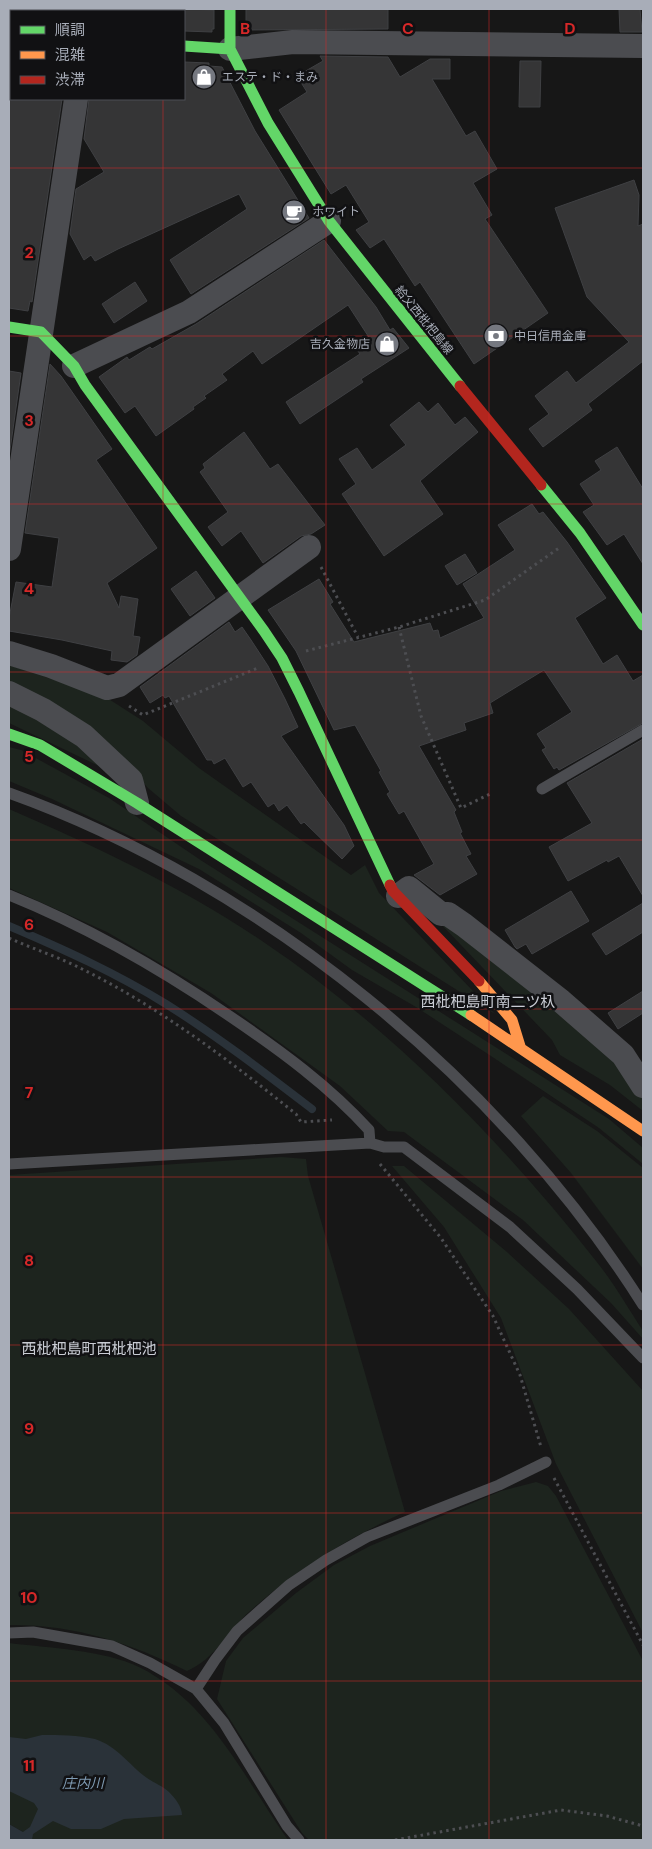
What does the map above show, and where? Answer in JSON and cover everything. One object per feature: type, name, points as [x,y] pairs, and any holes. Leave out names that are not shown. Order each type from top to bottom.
[{"type":"street","name":"給父西枇杷島線","points":[[230,9],[230,50],[268,123],[330,221],[388,297],[580,534],[643,625]]},
{"type":"street","points":[[185,46],[230,50],[293,42],[643,46]]},
{"type":"street","points":[[9,549],[76,100]]},
{"type":"street","points":[[74,366],[189,312],[330,221]]},
{"type":"street","points":[[9,327],[41,332],[74,366],[85,385],[240,598],[282,658],[393,891],[485,987],[512,1020],[520,1046]]},
{"type":"street","points":[[9,653],[51,666],[107,688],[119,685],[309,547]]},
{"type":"street","points":[[9,692],[50,714],[90,742],[131,780],[137,803]]},
{"type":"street","points":[[9,734],[40,745],[137,803],[520,1046],[643,1131]]},
{"type":"street","points":[[398,896],[409,888],[441,914],[448,914],[456,919],[561,1001],[623,1055],[643,1086]]},
{"type":"lane","points":[[542,789],[643,730]]},
{"type":"lane","points":[[9,793],[61,813],[191,877],[304,952],[400,1026],[469,1091],[517,1140],[574,1208],[643,1305]]},
{"type":"lane","points":[[9,895],[104,938],[151,964],[273,1046],[336,1095],[369,1130],[370,1143]]},
{"type":"lane","points":[[623,1055],[643,1067]]},
{"type":"lane","points":[[9,1164],[370,1143],[384,1147],[404,1147],[468,1194],[545,1259],[614,1325],[643,1358]]},
{"type":"lane","points":[[196,1688],[237,1631],[289,1585],[326,1560],[367,1537],[499,1485],[546,1462]]},
{"type":"lane","points":[[9,1633],[33,1632],[112,1646],[150,1663],[196,1688],[224,1723],[287,1826],[299,1840]]},
{"type":"path","points":[[107,688],[113,696],[144,715],[282,658],[399,627],[484,600],[580,534]]},
{"type":"path","points":[[309,547],[358,637]]},
{"type":"path","points":[[399,627],[421,716],[461,808],[492,792]]},
{"type":"path","points":[[9,938],[82,969],[146,1004],[247,1074],[296,1114],[301,1122],[345,1119],[356,1115]]},
{"type":"path","points":[[370,1143],[372,1153],[384,1170],[442,1238],[493,1316],[520,1375],[546,1462],[643,1645]]},
{"type":"path","points":[[395,1840],[561,1810],[607,1816],[643,1826]]},
{"type":"shaded area","points":[[9,665],[104,696],[143,721],[199,768],[351,875],[365,865],[379,893],[495,1014],[181,816],[148,788],[117,754],[9,683]]},
{"type":"shaded area","points":[[9,700],[52,723],[101,767],[9,723]]},
{"type":"shaded area","points":[[9,747],[21,750],[109,798],[202,861],[609,1119],[643,1148],[643,1164],[599,1128],[494,1058],[416,1007],[352,970],[301,933],[199,869],[52,799],[9,781]]},
{"type":"shaded area","points":[[9,809],[75,838],[140,870],[235,923],[312,977],[357,1012],[443,1089],[522,1172],[609,1278],[643,1331],[643,1339],[611,1303],[523,1220],[404,1132],[388,1131],[340,1086],[211,993],[107,932],[9,888]]},
{"type":"shaded area","points":[[416,898],[566,1014],[643,1092],[643,1111],[610,1085],[560,1055],[552,1040]]},
{"type":"shaded area","points":[[543,1096],[597,1131],[643,1168],[643,1269],[571,1173],[521,1116]]},
{"type":"shaded area","points":[[282,1157],[306,1159],[308,1176],[405,1512],[343,1544],[286,1581],[250,1611],[206,1659],[187,1671],[144,1652],[101,1637],[56,1628],[9,1625],[9,1175]]},
{"type":"shaded area","points":[[392,1166],[404,1166],[507,1252],[569,1309],[643,1391],[643,1633],[556,1464],[501,1318],[444,1227]]},
{"type":"shaded area","points":[[536,1482],[548,1486],[556,1496],[643,1661],[643,1840],[309,1840],[302,1833],[217,1699],[226,1661],[243,1638],[296,1593],[334,1565],[370,1546],[501,1491]]},
{"type":"shaded area","points":[[9,1643],[76,1650],[125,1661],[164,1682],[186,1700],[206,1721],[241,1768],[288,1840],[29,1840],[23,1832],[9,1824]]},
{"type":"water","name":"庄内川","points":[[42,1735],[62,1735],[95,1739],[110,1746],[140,1773],[169,1792],[176,1800],[182,1815],[124,1819],[101,1829],[71,1829],[53,1821],[33,1834],[32,1840],[9,1840],[9,1824],[23,1832],[30,1827],[38,1809],[34,1803],[9,1791],[9,1737],[26,1739]]},
{"type":"building","points":[[246,9],[388,9],[388,29],[246,30]]},
{"type":"building","points":[[619,9],[640,9],[642,32],[620,32]]},
{"type":"building","points":[[184,10],[214,10],[214,29],[212,29],[212,32],[185,31]]},
{"type":"building","points":[[320,56],[388,57],[400,77],[430,59],[450,59],[450,79],[432,79],[466,136],[475,131],[497,169],[473,183],[492,215],[485,219],[548,313],[474,364],[420,282],[415,286],[384,239],[370,248],[356,230],[369,222],[346,185],[331,194],[279,110],[307,92],[297,76],[323,61]]},
{"type":"building","points":[[520,61],[541,61],[540,107],[519,107]]},
{"type":"building","points":[[185,62],[209,63],[209,66],[222,67],[255,131],[309,218],[191,294],[170,260],[247,209],[239,194],[95,261],[91,255],[84,260],[70,234],[76,189],[104,172],[84,139],[89,100],[185,100]]},
{"type":"building","points":[[9,99],[62,100],[32,302],[30,301],[28,311],[9,308]]},
{"type":"building","points":[[634,180],[639,195],[638,226],[643,224],[643,361],[588,404],[592,410],[543,447],[529,429],[549,414],[535,396],[567,371],[576,383],[629,342],[587,297],[555,208]]},
{"type":"building","points":[[324,240],[376,307],[390,330],[393,328],[409,348],[361,379],[363,382],[300,424],[286,402],[360,354],[358,351],[372,342],[348,305],[262,364],[253,351],[222,374],[227,380],[204,396],[206,398],[193,407],[194,409],[156,436],[135,406],[125,413],[99,377],[127,357],[129,360],[150,347],[152,349],[196,324]]},
{"type":"building","points":[[135,282],[147,301],[114,323],[102,304]]},
{"type":"building","points":[[50,364],[61,376],[112,449],[96,460],[157,548],[107,583],[119,608],[121,596],[138,599],[133,636],[140,637],[137,655],[127,662],[111,660],[112,651],[9,631],[9,618],[16,582],[52,587],[59,538],[25,533]]},
{"type":"building","points":[[9,371],[21,373],[9,457]]},
{"type":"building","points":[[419,402],[428,412],[438,403],[455,425],[465,417],[478,432],[420,481],[443,514],[384,556],[342,494],[356,484],[339,459],[357,448],[372,470],[406,445],[390,425]]},
{"type":"building","points":[[244,432],[270,469],[278,464],[325,525],[311,534],[301,536],[263,563],[241,531],[222,546],[208,527],[228,512],[200,472],[205,468],[203,464]]},
{"type":"building","points":[[617,447],[643,489],[643,564],[624,534],[607,545],[583,512],[594,505],[580,484],[601,470],[595,461]]},
{"type":"building","points":[[532,504],[539,514],[543,512],[567,542],[606,598],[575,618],[603,664],[617,655],[633,681],[643,675],[643,723],[559,770],[557,767],[554,769],[542,750],[546,748],[537,734],[572,712],[544,670],[490,703],[493,713],[464,723],[466,730],[419,746],[456,810],[454,812],[462,832],[460,833],[471,854],[466,856],[477,874],[440,895],[414,875],[434,864],[404,811],[399,814],[387,794],[390,792],[379,772],[381,771],[355,725],[334,730],[296,651],[268,610],[319,579],[333,602],[330,604],[354,642],[430,623],[433,631],[438,630],[440,638],[484,618],[463,584],[515,550],[498,525]]},
{"type":"building","points":[[465,554],[477,573],[457,585],[445,566]]},
{"type":"building","points":[[196,571],[215,598],[190,616],[171,589]]},
{"type":"building","points":[[229,622],[235,632],[242,627],[268,666],[285,699],[298,727],[281,736],[344,825],[354,846],[342,859],[304,822],[301,824],[287,805],[279,811],[274,803],[268,807],[251,782],[243,787],[225,758],[214,764],[212,760],[207,760],[169,696],[165,698],[163,695],[150,703],[140,687]]},
{"type":"building","points":[[643,739],[643,896],[619,856],[608,862],[607,860],[568,881],[549,847],[592,823],[567,783]]},
{"type":"building","points":[[571,891],[589,921],[532,954],[526,944],[517,949],[505,930]]},
{"type":"building","points":[[643,903],[643,932],[606,955],[592,934]]},
{"type":"building","points":[[643,991],[643,1013],[618,1029],[608,1013]]},
{"type":"waterway","points":[[9,926],[89,962],[166,1004],[259,1068],[312,1109]]},
{"type":"traffic: fast","points":[[230,9],[230,49],[268,123],[329,221],[460,386]]},
{"type":"traffic: fast","points":[[185,46],[230,49]]},
{"type":"traffic: fast","points":[[9,327],[41,332],[74,366],[85,385],[264,631],[282,658],[299,692],[390,885]]},
{"type":"traffic: fast","points":[[541,485],[580,533],[643,625]]},
{"type":"traffic: fast","points":[[9,734],[40,745],[137,803],[471,1015]]},
{"type":"traffic: slow","points":[[479,981],[512,1020],[520,1046]]},
{"type":"traffic: slow","points":[[471,1015],[643,1131]]},
{"type":"traffic: jam","points":[[460,386],[541,485]]},
{"type":"traffic: jam","points":[[390,885],[393,891],[479,981]]},
{"type":"place","name":"エステ・ド・まみ","points":[[204,77]]},
{"type":"place","name":"ホワイト","points":[[294,212]]},
{"type":"place","name":"中日信用金庫","points":[[496,336]]},
{"type":"place","name":"吉久金物店","points":[[387,344]]},
{"type":"district","name":"西枇杷島町南二ツ杁","points":[[488,1002]]},
{"type":"district","name":"西枇杷島町西枇杷池","points":[[89,1349]]}]
